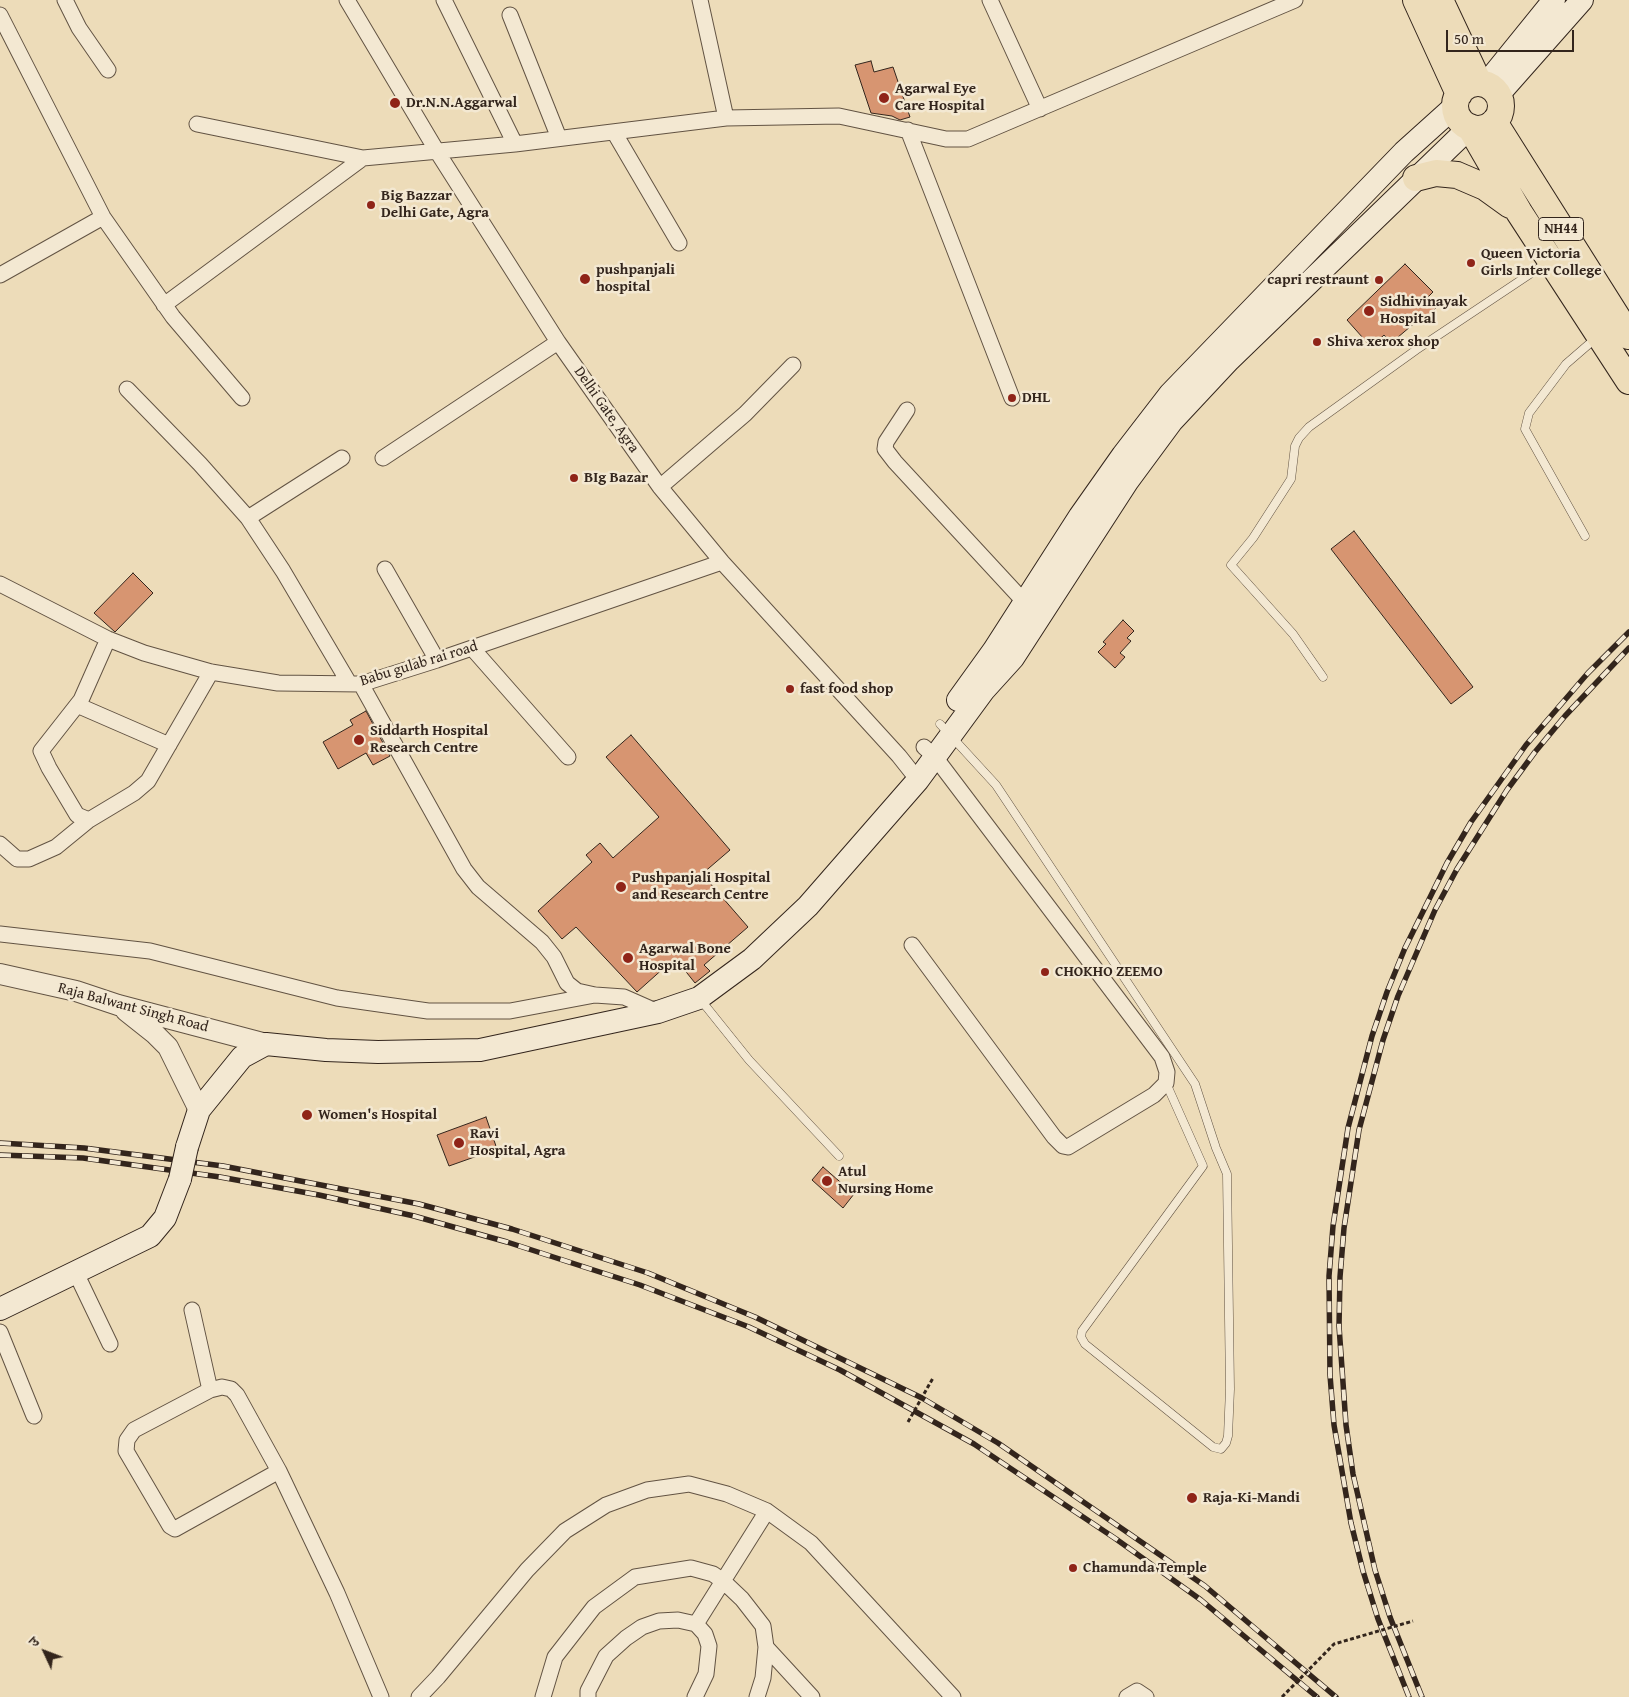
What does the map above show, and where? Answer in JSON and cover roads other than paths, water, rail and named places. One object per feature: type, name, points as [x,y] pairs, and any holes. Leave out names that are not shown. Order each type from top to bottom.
[{"type":"highway","name":"NH44","points":[[1416,0],[1475,92]]},
{"type":"highway","name":"NH44","points":[[1440,0],[1475,92],[1461,121],[1482,125],[1629,336]]},
{"type":"highway","points":[[1475,92],[1500,110],[1482,125]]},
{"type":"highway","name":"NH44","points":[[1482,125],[1518,212],[1629,381]]},
{"type":"highway","points":[[1416,178],[1436,173],[1472,180],[1518,212]]},
{"type":"main road","points":[[1475,92],[1554,0]]},
{"type":"main road","points":[[1240,336],[1404,152],[1582,0]]},
{"type":"main road","points":[[0,1309],[150,1236],[165,1218],[180,1179],[187,1147],[199,1110],[242,1057],[266,1044],[361,1051],[480,1050],[658,1012],[698,998],[752,959],[808,906],[902,797],[913,774],[1032,610],[1079,537],[1122,455],[1170,394],[1240,336],[1416,178],[1482,125]]},
{"type":"street","points":[[65,0],[78,28],[108,70]]},
{"type":"street","points":[[444,0],[516,144]]},
{"type":"street","points":[[700,0],[726,118]]},
{"type":"street","points":[[990,0],[1040,109]]},
{"type":"street","points":[[197,124],[364,158],[438,153],[726,118],[839,116],[946,139],[968,139],[1295,0]]},
{"type":"street","name":"Delhi Gate, Agra","points":[[352,2],[438,153],[558,342],[660,487],[722,562],[913,774]]},
{"type":"street","points":[[0,15],[102,217],[164,305],[242,398]]},
{"type":"street","points":[[510,16],[559,138]]},
{"type":"street","points":[[908,130],[1012,398]]},
{"type":"street","points":[[614,132],[679,243]]},
{"type":"street","points":[[164,305],[364,158]]},
{"type":"street","points":[[0,275],[102,217]]},
{"type":"street","points":[[383,458],[558,342]]},
{"type":"street","points":[[660,487],[745,414],[793,365]]},
{"type":"street","points":[[127,390],[200,464],[248,518],[284,570],[355,684],[478,888],[542,942],[554,957],[568,983],[577,991],[595,995],[624,997],[658,1012]]},
{"type":"street","points":[[907,410],[886,442],[885,449],[901,469],[1032,610]]},
{"type":"street","points":[[248,518],[342,458]]},
{"type":"street","name":"Babu gulab rai road","points":[[0,584],[108,639],[144,653],[211,672],[278,683],[355,684],[437,660],[722,562]]},
{"type":"street","points":[[385,569],[437,660]]},
{"type":"street","points":[[88,820],[77,815],[42,754],[42,748],[77,705],[108,639]]},
{"type":"street","points":[[472,648],[568,757]]},
{"type":"street","points":[[0,844],[17,859],[29,859],[56,847],[88,820],[134,793],[148,781],[211,672]]},
{"type":"street","points":[[77,705],[169,745]]},
{"type":"street","points":[[912,946],[1054,1138],[1063,1146],[1068,1147],[1154,1095],[1166,1083],[1166,1072],[1162,1057],[930,752]]},
{"type":"street","points":[[0,934],[150,951],[337,998],[428,1011],[510,1011],[595,995]]},
{"type":"street","name":"Raja Balwant Singh Road","points":[[0,974],[76,991],[118,1005],[266,1044]]},
{"type":"street","points":[[118,1005],[155,1034],[168,1047],[199,1110]]},
{"type":"street","points":[[76,1273],[110,1344]]},
{"type":"street","points":[[192,1310],[210,1390]]},
{"type":"street","points":[[0,1332],[34,1416]]},
{"type":"street","points":[[279,1471],[177,1529],[170,1526],[126,1451],[127,1440],[134,1430],[210,1390],[222,1387],[231,1389],[237,1395],[279,1471],[337,1593],[381,1697]]},
{"type":"street","points":[[419,1697],[438,1677],[527,1570],[565,1531],[606,1505],[647,1490],[689,1484],[727,1494],[767,1511],[811,1543],[953,1697]]},
{"type":"street","points":[[696,1624],[767,1511]]},
{"type":"street","points":[[543,1697],[554,1657],[594,1608],[635,1577],[692,1568],[714,1574],[723,1581],[742,1599],[763,1626],[766,1647],[763,1678],[757,1697]]},
{"type":"street","points":[[588,1697],[588,1691],[606,1656],[626,1638],[642,1627],[659,1621],[678,1620],[696,1624],[705,1634],[709,1646],[706,1674],[695,1697]]},
{"type":"street","points":[[766,1647],[812,1697]]},
{"type":"street","points":[[1126,1697],[1137,1691],[1146,1697]]},
{"type":"lane","points":[[1323,677],[1293,634],[1231,565],[1253,538],[1291,479],[1295,446],[1299,438],[1309,427],[1416,350],[1550,260]]},
{"type":"lane","points":[[1585,536],[1527,436],[1526,421],[1566,364],[1599,335]]},
{"type":"lane","points":[[946,730],[996,785],[1195,1084],[1216,1148],[1227,1174],[1230,1389],[1228,1436],[1226,1443],[1221,1449],[1213,1447],[1084,1344],[1081,1338],[1082,1330],[1203,1166],[1166,1083]]},
{"type":"lane","points":[[698,998],[749,1060],[840,1156]]},
{"type":"railway","points":[[1409,1697],[1378,1619],[1363,1571],[1351,1523],[1334,1425],[1330,1375],[1329,1276],[1333,1226],[1348,1128],[1372,1036],[1387,992],[1405,948],[1447,863],[1471,822],[1526,745],[1588,673],[1629,632]]},
{"type":"railway","points":[[1422,1697],[1390,1617],[1375,1570],[1353,1474],[1346,1425],[1339,1326],[1340,1277],[1344,1228],[1359,1130],[1383,1040],[1398,996],[1435,910],[1457,869],[1507,790],[1535,752],[1565,716],[1629,648]]},
{"type":"railway","points":[[0,1143],[84,1148],[223,1166],[419,1204],[512,1229],[648,1273],[755,1317],[922,1398],[998,1443],[1205,1586],[1336,1697]]},
{"type":"railway","points":[[0,1155],[83,1158],[220,1177],[319,1195],[414,1216],[507,1242],[640,1285],[749,1327],[840,1370],[974,1444],[1116,1539],[1201,1600],[1317,1697]]},
{"type":"place","name":"Agarwal Eye Care Hospital","points":[[884,98]]},
{"type":"place","name":"Dr.N.N.Aggarwal","points":[[395,103]]},
{"type":"place","name":"Big Bazzar Delhi Gate, Agra","points":[[371,205]]},
{"type":"place","name":"Queen Victoria Girls Inter College","points":[[1471,263]]},
{"type":"place","name":"pushpanjali hospital","points":[[585,279]]},
{"type":"place","name":"capri restraunt","points":[[1379,280]]},
{"type":"place","name":"Sidhivinayak Hospital","points":[[1369,311]]},
{"type":"place","name":"Shiva xerox shop","points":[[1317,342]]},
{"type":"place","name":"DHL","points":[[1012,398]]},
{"type":"place","name":"BIg Bazar","points":[[574,478]]},
{"type":"place","name":"fast food shop","points":[[790,689]]},
{"type":"place","name":"Siddarth Hospital Research Centre","points":[[359,740]]},
{"type":"place","name":"Pushpanjali Hospital and Research Centre","points":[[621,887]]},
{"type":"place","name":"Agarwal Bone Hospital","points":[[628,958]]},
{"type":"place","name":"CHOKHO ZEEMO","points":[[1045,972]]},
{"type":"place","name":"Women's Hospital","points":[[307,1115]]},
{"type":"place","name":"Ravi Hospital, Agra","points":[[459,1143]]},
{"type":"place","name":"Atul Nursing Home","points":[[827,1181]]},
{"type":"place","name":"Raja-Ki-Mandi","points":[[1192,1498]]},
{"type":"place","name":"Chamunda Temple","points":[[1073,1568]]}]
